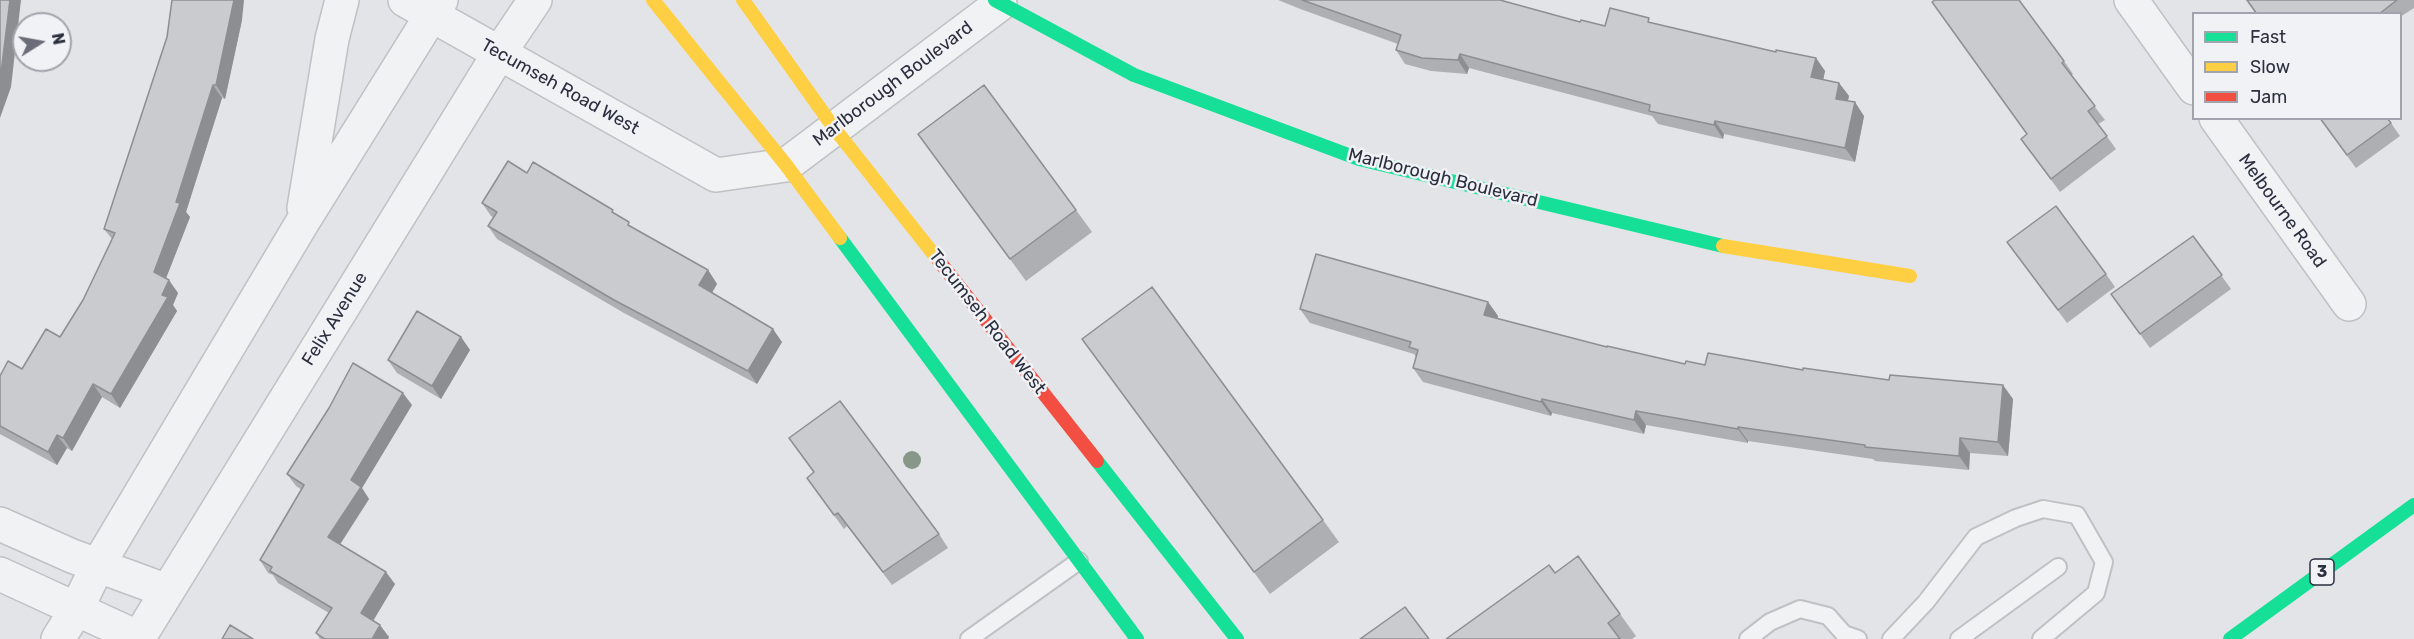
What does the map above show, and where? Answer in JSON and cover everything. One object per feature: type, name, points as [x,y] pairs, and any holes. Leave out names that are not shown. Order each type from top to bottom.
[{"type":"main road","points":[[652,0],[786,165],[1137,639]]},
{"type":"main road","name":"Tecumseh Road West","points":[[743,0],[834,128],[1237,639]]},
{"type":"main road","name":"Marlborough Boulevard","points":[[998,2],[1134,75],[1359,159],[1712,244],[1910,276]]},
{"type":"main road","name":"3","points":[[2230,639],[2414,505]]},
{"type":"street","points":[[302,223],[332,39],[342,0]]},
{"type":"street","name":"Felix Avenue","points":[[139,638],[534,0]]},
{"type":"street","points":[[2131,0],[2192,87]]},
{"type":"street","name":"Marlborough Boulevard","points":[[786,165],[998,2]]},
{"type":"street","points":[[58,639],[76,610],[98,565],[302,223],[425,5]]},
{"type":"street","name":"Tecumseh Road West","points":[[425,5],[500,52],[716,176],[786,165]]},
{"type":"street","name":"Melbourne Road","points":[[2217,120],[2349,304]]},
{"type":"street","points":[[0,524],[167,591]]},
{"type":"street","points":[[0,574],[139,638]]},
{"type":"lane","points":[[1891,639],[1926,602],[1976,537],[2016,518],[2043,509],[2077,515],[2104,562],[2096,593],[2041,639]]},
{"type":"lane","points":[[969,639],[1079,561]]},
{"type":"lane","points":[[1959,639],[2058,567]]},
{"type":"lane","points":[[1748,639],[1770,622],[1800,609],[1828,616],[1844,633],[1858,639]]},
{"type":"building","points":[[0,0],[10,0],[0,78]]},
{"type":"building","points":[[172,0],[234,0],[216,85],[213,85],[176,202],[180,203],[154,272],[169,280],[162,295],[168,297],[111,394],[93,384],[63,438],[57,435],[48,452],[0,426],[0,376],[8,361],[22,369],[46,329],[60,337],[83,300],[115,233],[104,229],[167,37]]},
{"type":"building","points":[[1302,0],[1500,0],[1580,22],[1581,20],[1605,26],[1610,8],[1649,18],[1648,22],[1776,52],[1776,50],[1816,58],[1811,77],[1839,83],[1836,99],[1855,102],[1845,148],[1715,121],[1714,125],[1649,111],[1650,105],[1460,54],[1458,60],[1422,58],[1396,50],[1401,35]]},
{"type":"building","points":[[1935,0],[2019,0],[2095,106],[2088,111],[2107,136],[2051,179],[2021,139],[2027,134],[1932,2]]},
{"type":"building","points":[[2247,0],[2397,0],[2382,12],[2256,12]]},
{"type":"building","points":[[984,85],[1076,210],[1010,259],[918,134]]},
{"type":"building","points":[[2321,120],[2389,120],[2391,123],[2347,155]]},
{"type":"building","points":[[508,161],[527,173],[533,162],[613,210],[612,212],[629,222],[628,225],[708,270],[699,285],[773,329],[748,371],[614,300],[488,226],[497,212],[482,203]]},
{"type":"building","points":[[2056,206],[2106,274],[2058,310],[2007,242]]},
{"type":"building","points":[[2193,236],[2222,275],[2140,334],[2111,294]]},
{"type":"building","points":[[1316,254],[1488,302],[1484,315],[1607,347],[1685,364],[1686,361],[1705,365],[1708,353],[1803,370],[1803,368],[1889,380],[1890,375],[2003,385],[1998,442],[1960,438],[1959,456],[1865,447],[1865,445],[1738,427],[1738,429],[1636,411],[1634,420],[1542,399],[1541,402],[1413,368],[1418,350],[1409,347],[1411,342],[1300,309]]},
{"type":"building","points":[[1152,287],[1323,520],[1254,572],[1082,339]]},
{"type":"building","points":[[417,311],[461,337],[432,386],[388,360]]},
{"type":"building","points":[[353,363],[403,393],[351,480],[361,487],[328,537],[386,572],[361,613],[380,625],[372,639],[325,639],[316,633],[332,608],[270,571],[272,567],[260,560],[304,485],[287,474],[329,408]]},
{"type":"building","points":[[840,401],[939,534],[883,572],[838,513],[834,515],[807,478],[814,472],[789,438]]},
{"type":"building","points":[[1578,556],[1620,614],[1608,623],[1620,639],[1446,639],[1549,565],[1555,573]]},
{"type":"building","points":[[1405,607],[1429,639],[1360,639]]},
{"type":"building","points":[[230,625],[253,639],[222,639]]},
{"type":"traffic: fast","points":[[995,0],[1134,75],[1359,159],[1723,246]]},
{"type":"traffic: fast","points":[[840,238],[1137,639]]},
{"type":"traffic: fast","points":[[1097,461],[1237,639]]},
{"type":"traffic: fast","points":[[2230,639],[2414,505]]},
{"type":"traffic: slow","points":[[653,0],[786,165],[840,238]]},
{"type":"traffic: slow","points":[[743,0],[834,128],[939,261]]},
{"type":"traffic: slow","points":[[1723,246],[1910,276]]},
{"type":"traffic: jam","points":[[939,261],[1097,461]]}]
